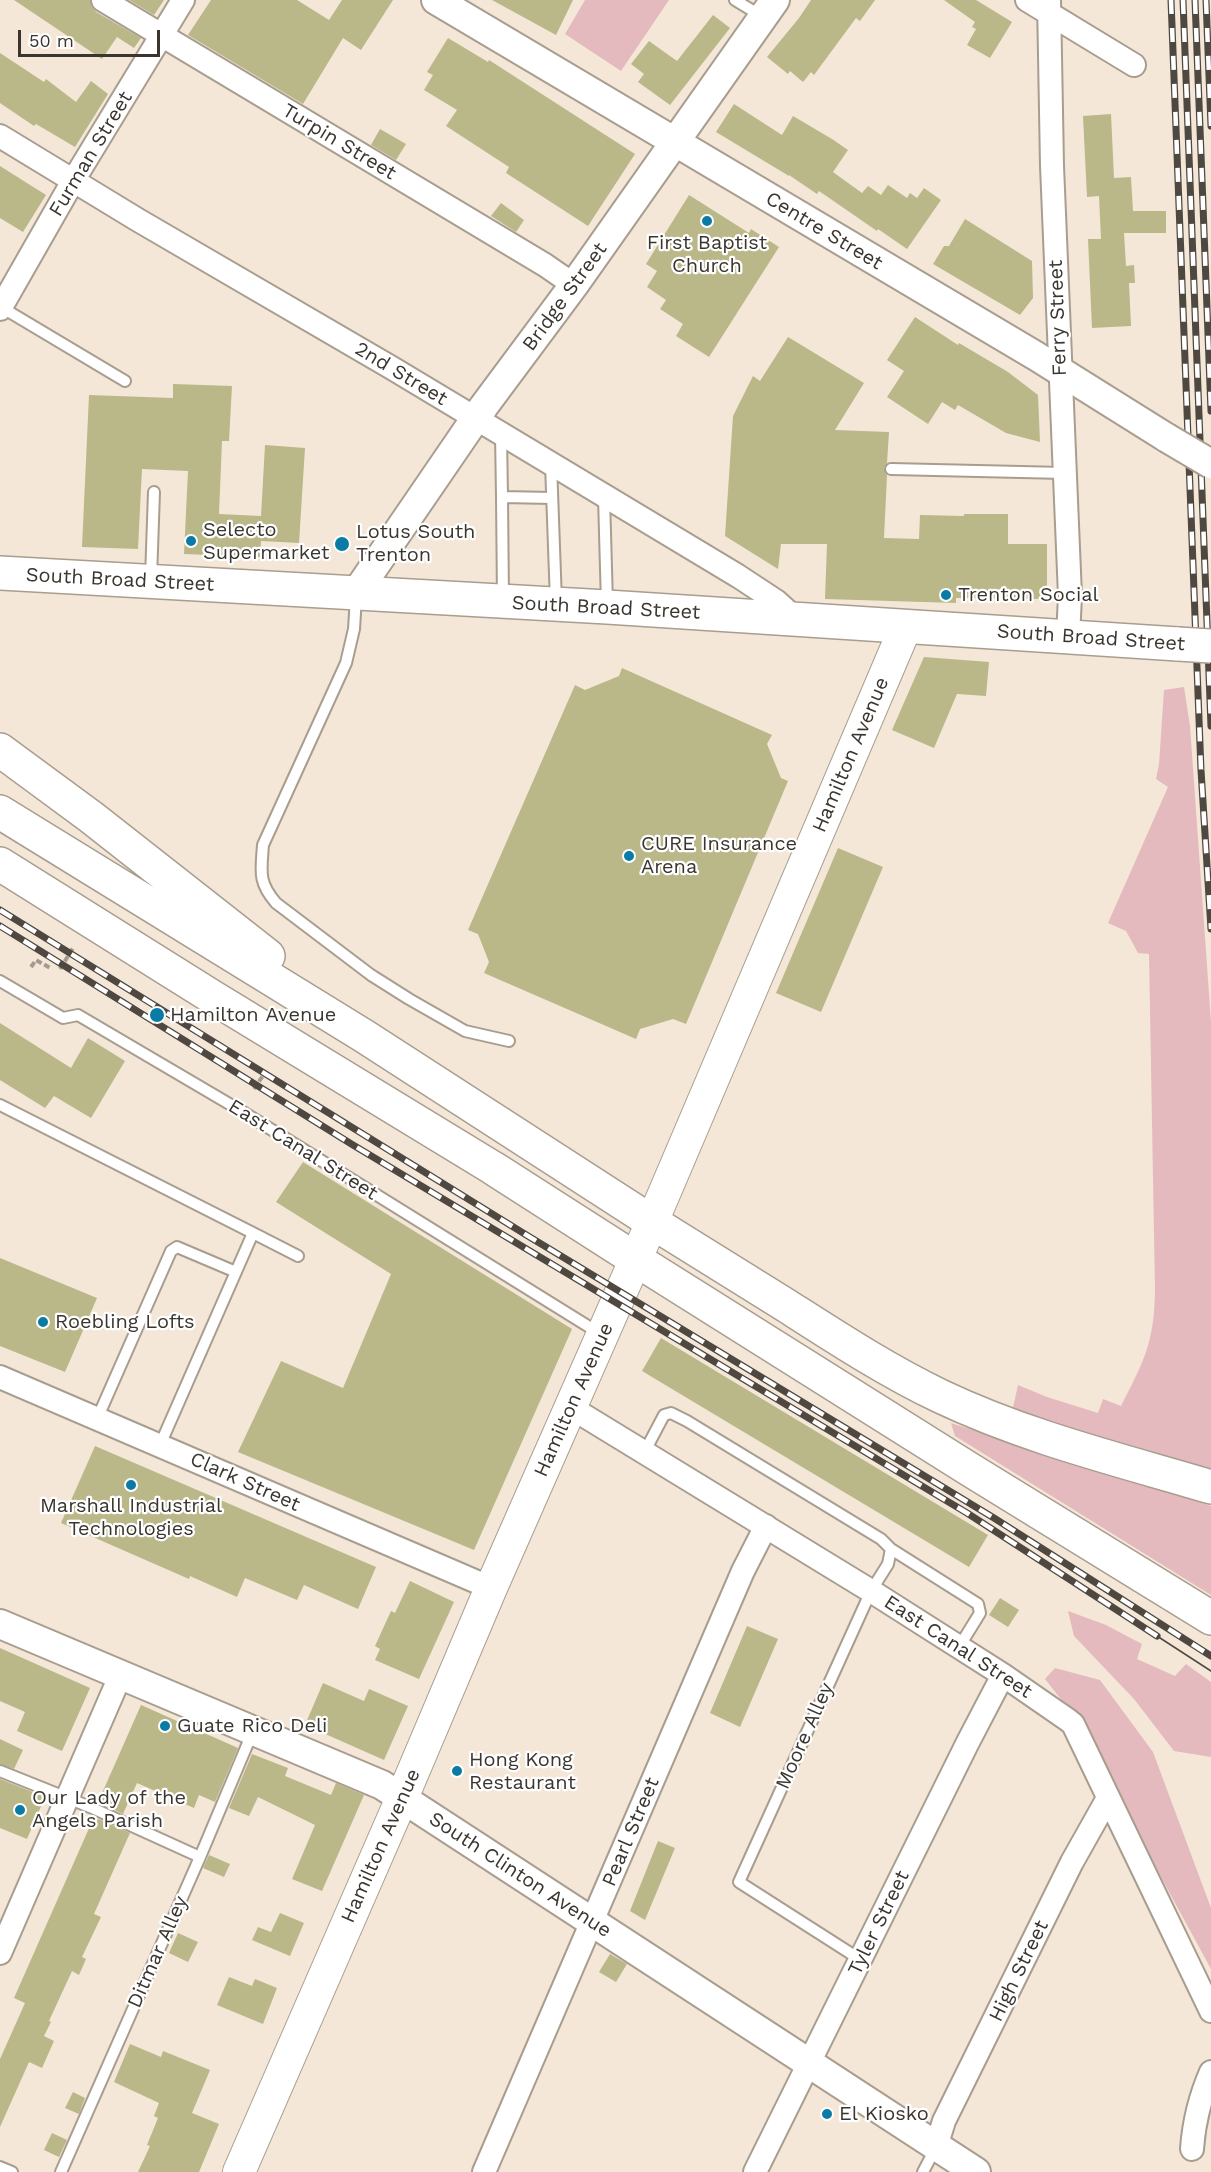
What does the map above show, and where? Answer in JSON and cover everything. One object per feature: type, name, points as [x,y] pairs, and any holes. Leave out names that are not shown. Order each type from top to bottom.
[{"type":"main road","name":"South Broad Street","points":[[0,573],[607,607],[1211,646]]},
{"type":"main road","name":"Hamilton Avenue","points":[[239,2172],[652,1222],[906,626]]},
{"type":"main road","points":[[0,750],[91,817],[249,941],[364,1036]]},
{"type":"main road","points":[[0,812],[364,1036],[652,1222],[883,1366],[940,1396],[990,1418],[1043,1437],[1211,1487]]},
{"type":"main road","points":[[0,864],[493,1168],[930,1444],[1210,1617]]},
{"type":"street","name":"Turpin Street","points":[[103,0],[545,265],[574,285]]},
{"type":"street","name":"Furman Street","points":[[1,308],[183,0]]},
{"type":"street","name":"Centre Street","points":[[436,0],[1059,370],[1211,464]]},
{"type":"street","points":[[1027,0],[1049,7],[1134,65]]},
{"type":"street","name":"Ferry Street","points":[[1049,7],[1059,370],[1070,596],[1068,637]]},
{"type":"street","name":"Bridge Street","points":[[356,593],[476,418],[574,285],[769,9]]},
{"type":"street","name":"2nd Street","points":[[0,136],[738,576],[776,601],[798,620]]},
{"type":"street","name":"Clark Street","points":[[0,1377],[491,1588]]},
{"type":"street","name":"East Canal Street","points":[[570,1407],[871,1591],[1058,1711],[1072,1724],[1211,2011]]},
{"type":"street","name":"Pearl Street","points":[[484,2172],[743,1570],[766,1526]]},
{"type":"street","name":"South Clinton Avenue","points":[[0,1624],[381,1785],[975,2172]]},
{"type":"street","points":[[0,1953],[121,1674]]},
{"type":"street","name":"Tyler Street","points":[[755,2172],[1003,1675]]},
{"type":"street","name":"High Street","points":[[936,2147],[944,2121],[1072,1862],[1108,1798]]},
{"type":"street","points":[[1192,2149],[1196,2115],[1211,2072]]},
{"type":"lane","points":[[735,0],[769,9]]},
{"type":"lane","points":[[1,308],[125,381]]},
{"type":"lane","points":[[501,434],[504,602]]},
{"type":"lane","points":[[551,463],[556,605]]},
{"type":"lane","points":[[891,469],[1064,473]]},
{"type":"lane","points":[[151,581],[154,492]]},
{"type":"lane","points":[[604,495],[607,607]]},
{"type":"lane","points":[[502,497],[552,498]]},
{"type":"lane","points":[[356,593],[354,629],[346,663],[263,845],[264,889],[276,903],[371,975],[409,999],[465,1031],[509,1041]]},
{"type":"lane","name":"East Canal Street","points":[[0,981],[63,1018],[78,1015],[243,1112],[602,1335]]},
{"type":"lane","points":[[0,1105],[298,1256]]},
{"type":"lane","points":[[160,1445],[253,1233]]},
{"type":"lane","points":[[97,1419],[171,1251],[177,1247],[236,1272]]},
{"type":"lane","points":[[645,1451],[664,1415],[671,1413],[687,1420],[881,1539],[891,1549],[978,1604],[980,1613],[959,1647]]},
{"type":"lane","name":"Moore Alley","points":[[861,1960],[739,1882],[871,1591],[888,1564],[891,1549]]},
{"type":"lane","name":"Ditmar Alley","points":[[61,2172],[200,1857],[253,1730]]},
{"type":"lane","points":[[0,1771],[200,1857]]},
{"type":"lane","points":[[923,2172],[936,2147]]},
{"type":"lane","points":[[0,2167],[12,2172]]},
{"type":"path","points":[[60,969],[73,948]]},
{"type":"path","points":[[32,967],[36,960],[51,969]]},
{"type":"path","points":[[254,1089],[266,1071]]},
{"type":"shaded area","points":[[585,0],[669,0],[621,71],[565,34]]},
{"type":"shaded area","points":[[1184,687],[1190,726],[1211,1022],[1211,1472],[1012,1412],[1018,1385],[1098,1413],[1103,1399],[1121,1406],[1142,1364],[1150,1338],[1155,1291],[1149,954],[1138,953],[1126,931],[1108,923],[1168,787],[1156,779],[1164,690]]},
{"type":"shaded area","points":[[951,1423],[1211,1506],[1211,1595],[955,1436]]},
{"type":"shaded area","points":[[1068,1611],[1106,1625],[1142,1644],[1137,1659],[1175,1676],[1186,1664],[1211,1682],[1211,1757],[1174,1751],[1134,1699],[1074,1636]]},
{"type":"shaded area","points":[[1055,1668],[1100,1680],[1153,1752],[1211,1908],[1211,1969],[1071,1712],[1045,1679]]},
{"type":"building","points":[[14,0],[90,0],[96,12],[141,38],[134,48],[117,37],[102,59]]},
{"type":"building","points":[[129,0],[164,0],[154,15]]},
{"type":"building","points":[[211,0],[297,0],[329,20],[342,0],[393,0],[361,50],[343,38],[303,104],[188,35]]},
{"type":"building","points":[[492,0],[573,0],[556,35]]},
{"type":"building","points":[[811,0],[875,0],[860,21],[856,18],[814,75],[811,72],[803,82],[790,71],[788,74],[767,57]]},
{"type":"building","points":[[944,0],[976,0],[1012,22],[990,58],[967,45],[976,29],[972,27],[975,22]]},
{"type":"building","points":[[713,15],[730,28],[670,105],[638,82],[644,74],[631,64],[649,41],[677,61]]},
{"type":"building","points":[[448,38],[488,62],[489,60],[635,154],[588,226],[506,173],[509,167],[446,126],[457,110],[424,90],[433,75],[427,72]]},
{"type":"building","points":[[0,53],[44,82],[46,79],[76,102],[91,81],[108,94],[75,147],[36,124],[34,126],[0,103]]},
{"type":"building","points":[[734,104],[782,135],[793,116],[848,150],[833,172],[862,193],[868,186],[881,195],[888,185],[907,198],[910,193],[917,198],[924,188],[941,200],[907,249],[819,191],[817,194],[716,132]]},
{"type":"building","points":[[1111,114],[1114,178],[1131,177],[1133,211],[1166,211],[1166,233],[1124,233],[1126,266],[1134,265],[1135,283],[1129,283],[1131,326],[1092,328],[1088,239],[1101,239],[1099,196],[1087,197],[1083,116]]},
{"type":"building","points":[[380,129],[406,144],[396,160],[371,145]]},
{"type":"building","points":[[0,166],[46,195],[23,232],[0,218]]},
{"type":"building","points":[[689,195],[749,233],[751,229],[779,247],[709,357],[676,336],[683,324],[660,309],[666,300],[647,287],[657,271],[646,264]]},
{"type":"building","points":[[501,203],[524,220],[516,232],[491,216]]},
{"type":"building","points":[[965,219],[1032,261],[1033,298],[1020,315],[933,264],[944,246],[949,246]]},
{"type":"building","points":[[915,317],[958,345],[959,343],[1008,372],[1038,395],[1040,442],[1006,433],[958,405],[955,410],[942,402],[928,424],[887,397],[904,371],[887,360]]},
{"type":"building","points":[[788,337],[864,383],[835,430],[889,432],[887,463],[884,468],[887,475],[884,538],[919,539],[920,515],[1008,514],[1008,544],[1047,544],[1047,599],[956,598],[956,603],[825,599],[827,544],[781,544],[778,569],[725,536],[733,416],[753,376],[760,381]]},
{"type":"building","points":[[173,384],[232,386],[229,441],[222,441],[219,514],[261,516],[265,445],[305,448],[299,543],[261,541],[260,557],[184,554],[188,471],[142,469],[138,549],[82,547],[89,395],[173,398]]},
{"type":"building","points":[[924,657],[989,662],[986,696],[957,694],[934,748],[892,730]]},
{"type":"building","name":"CURE Insurance Arena","points":[[622,668],[772,735],[767,744],[781,778],[788,781],[686,1024],[673,1019],[640,1029],[636,1039],[484,973],[489,962],[478,934],[468,930],[575,685],[585,690],[619,676]]},
{"type":"building","points":[[838,848],[883,867],[821,1012],[776,993]]},
{"type":"building","points":[[0,1023],[71,1068],[88,1038],[125,1061],[91,1118],[54,1096],[45,1108],[0,1080]]},
{"type":"building","points":[[303,1162],[572,1329],[474,1550],[238,1452],[281,1361],[343,1388],[391,1274],[276,1202]]},
{"type":"building","name":"Roebling Lofts","points":[[0,1258],[97,1298],[65,1372],[0,1346]]},
{"type":"building","points":[[661,1338],[988,1535],[969,1567],[642,1371]]},
{"type":"building","name":"Marshall Industrial Technologies","points":[[95,1446],[376,1567],[358,1609],[304,1585],[297,1600],[245,1578],[237,1597],[190,1576],[189,1579],[61,1523]]},
{"type":"building","points":[[410,1581],[454,1602],[419,1679],[375,1660],[380,1649],[375,1646],[391,1611],[395,1613]]},
{"type":"building","points":[[1000,1598],[1019,1610],[1008,1627],[989,1615]]},
{"type":"building","points":[[747,1626],[778,1639],[740,1727],[710,1713]]},
{"type":"building","points":[[0,1648],[90,1688],[62,1751],[17,1731],[25,1712],[0,1701]]},
{"type":"building","points":[[323,1683],[364,1701],[369,1689],[408,1706],[384,1760],[305,1725]]},
{"type":"building","points":[[141,1705],[238,1748],[215,1802],[199,1795],[194,1808],[137,1783],[123,1814],[100,1803],[99,1800]]},
{"type":"building","points":[[0,1739],[23,1750],[14,1769],[0,1764]]},
{"type":"building","points":[[252,1754],[288,1768],[285,1776],[331,1795],[336,1783],[364,1795],[322,1891],[292,1879],[315,1825],[258,1797],[249,1816],[229,1808]]},
{"type":"building","name":"Our Lady of the Angels Parish","points":[[0,1779],[45,1797],[27,1839],[0,1828]]},
{"type":"building","points":[[94,1817],[130,1833],[94,1914],[101,1917],[82,1957],[86,1959],[79,1975],[72,1971],[49,2021],[51,2022],[44,2036],[54,2041],[42,2068],[29,2062],[0,2127],[0,2059],[25,2003],[14,1998]]},
{"type":"building","points":[[658,1841],[675,1848],[645,1920],[630,1911]]},
{"type":"building","points":[[209,1855],[230,1864],[224,1877],[203,1868]]},
{"type":"building","points":[[280,1913],[304,1923],[290,1956],[252,1940],[258,1927],[271,1932]]},
{"type":"building","points":[[178,1933],[198,1942],[188,1962],[169,1953]]},
{"type":"building","points":[[610,1954],[627,1964],[616,1982],[599,1972]]},
{"type":"building","points":[[229,1977],[252,1986],[255,1979],[277,1988],[263,2024],[217,2005]]},
{"type":"building","points":[[130,2044],[161,2057],[163,2051],[210,2070],[192,2113],[219,2124],[199,2172],[138,2172],[150,2146],[147,2145],[158,2118],[154,2116],[159,2103],[114,2082]]},
{"type":"building","points":[[73,2092],[85,2098],[79,2114],[65,2108]]},
{"type":"building","points":[[52,2133],[67,2140],[59,2157],[44,2150]]},
{"type":"tram line","points":[[1157,1636],[1211,1671]]},
{"type":"railway","points":[[1171,0],[1201,770],[1211,929]]},
{"type":"railway","points":[[1183,0],[1211,726]]},
{"type":"railway","points":[[1195,0],[1211,411]]},
{"type":"railway","points":[[1206,0],[1211,126]]},
{"type":"railway","points":[[0,910],[528,1236],[994,1518],[1211,1656]]},
{"type":"railway","points":[[0,926],[353,1145],[967,1513],[1157,1636]]},
{"type":"place","name":"First Baptist Church","points":[[707,221]]},
{"type":"place","name":"Selecto Supermarket","points":[[191,541]]},
{"type":"place","name":"Lotus South Trenton","points":[[342,544]]},
{"type":"place","name":"Trenton Social","points":[[946,595]]},
{"type":"place","name":"CURE Insurance Arena","points":[[629,856]]},
{"type":"place","name":"Hamilton Avenue","points":[[157,1015]]},
{"type":"place","name":"Roebling Lofts","points":[[43,1322]]},
{"type":"place","name":"Marshall Industrial Technologies","points":[[131,1485]]},
{"type":"place","name":"Guate Rico Deli","points":[[165,1726]]},
{"type":"place","name":"Hong Kong Restaurant","points":[[457,1771]]},
{"type":"place","name":"Our Lady of the Angels Parish","points":[[20,1810]]},
{"type":"place","name":"El Kiosko","points":[[827,2114]]}]
